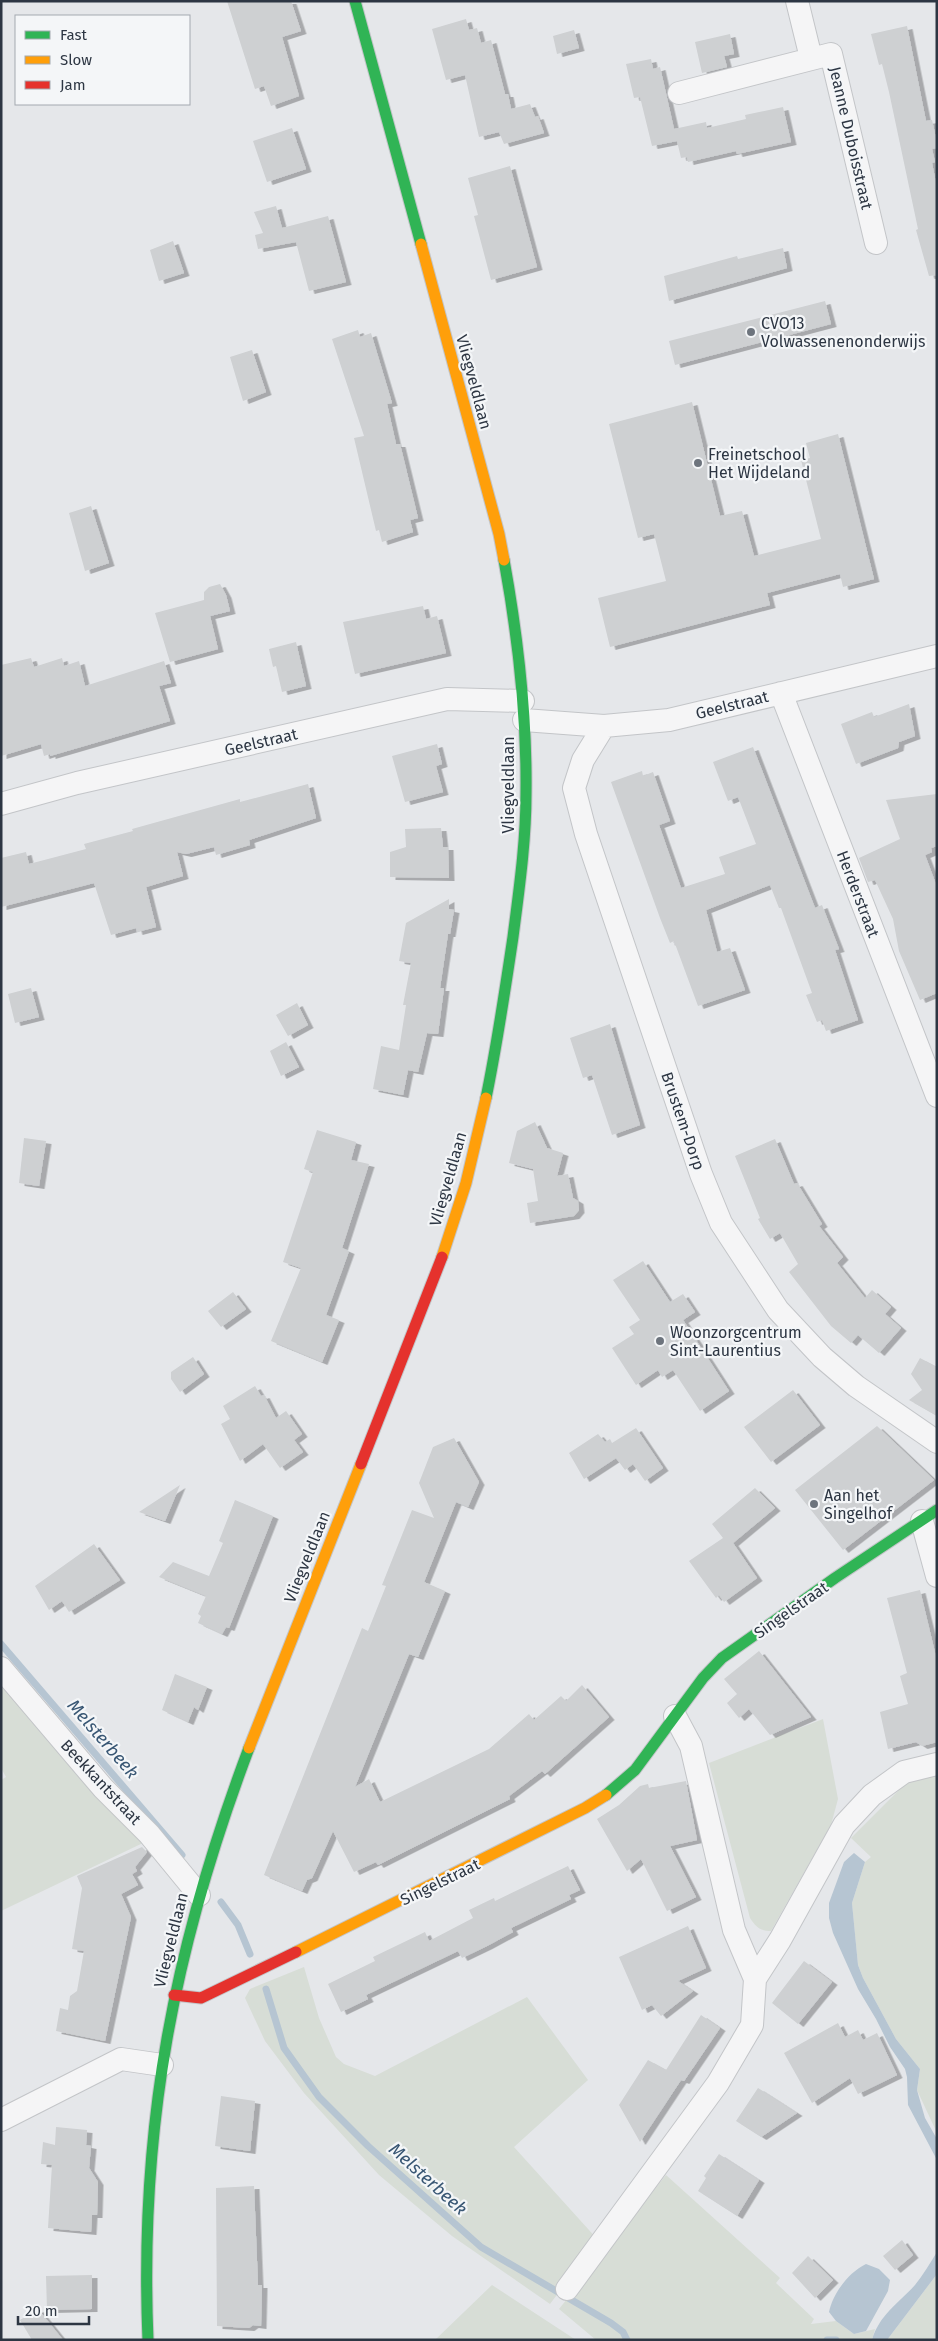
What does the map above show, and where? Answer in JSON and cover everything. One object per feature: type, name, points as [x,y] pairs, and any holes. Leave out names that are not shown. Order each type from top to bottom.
[{"type":"main road","name":"Vliegveldlaan","points":[[148,2340],[146,2307],[150,2178],[162,2065],[174,1995],[199,1895],[244,1759],[422,1309],[465,1185],[483,1113],[497,1041],[524,852],[526,793],[523,711],[514,618],[498,534],[355,1]]},
{"type":"main road","name":"Singelstraat","points":[[174,1995],[201,1998],[584,1808],[609,1792],[635,1770],[703,1678],[722,1658],[835,1578],[929,1515]]},
{"type":"street","name":"Jeanne Duboisstraat","points":[[797,1],[811,58]]},
{"type":"street","name":"Jeanne Duboisstraat","points":[[679,93],[831,54],[876,243]]},
{"type":"street","name":"Geelstraat","points":[[1,804],[77,783],[447,699],[604,726],[669,720],[937,656]]},
{"type":"street","name":"Herderstraat","points":[[781,693],[937,1096]]},
{"type":"street","name":"Brustem-Dorp","points":[[604,726],[583,760],[574,788],[586,834],[621,938],[701,1174],[721,1223],[778,1310],[822,1357],[856,1386],[937,1442]]},
{"type":"street","name":"Singelstraat","points":[[929,1515],[937,1576]]},
{"type":"street","name":"Beekkantstraat","points":[[1,1668],[103,1788],[149,1834],[199,1895]]},
{"type":"street","points":[[566,2289],[718,2083],[752,2025],[755,1979],[734,1930],[690,1746],[675,1716]]},
{"type":"street","points":[[755,1979],[780,1940],[844,1825],[872,1795],[904,1772],[937,1764]]},
{"type":"street","points":[[1,2120],[121,2059],[162,2065]]},
{"type":"shaded area","points":[[1,1675],[145,1842],[1,1911],[1,1780],[6,1777],[1,1768]]},
{"type":"shaded area","points":[[823,1719],[838,1799],[831,1825],[771,1931],[764,1930],[756,1926],[750,1918],[709,1763]]},
{"type":"shaded area","points":[[937,1775],[937,2133],[917,2090],[920,2069],[896,2039],[858,1965],[852,1903],[865,1862],[871,1857],[851,1838],[907,1782]]},
{"type":"shaded area","points":[[304,1967],[319,2018],[336,2057],[344,2064],[375,2076],[527,1997],[588,2080],[514,2147],[598,2240],[550,2304],[452,2236],[379,2175],[304,2093],[265,2041],[245,1998],[250,1989]]},
{"type":"shaded area","points":[[666,2175],[780,2278],[776,2283],[814,2319],[811,2324],[836,2321],[854,2334],[875,2329],[872,2340],[596,2340],[559,2309]]},
{"type":"shaded area","points":[[937,2274],[937,2340],[887,2340]]},
{"type":"shaded area","points":[[492,2285],[576,2340],[435,2340]]},
{"type":"water","points":[[854,1853],[865,1862],[852,1903],[858,1965],[896,2039],[920,2069],[917,2090],[925,2118],[937,2139],[937,2160],[908,2105],[905,2069],[890,2047],[858,1989],[833,1933],[829,1918],[829,1903],[844,1862]]},
{"type":"water","points":[[937,2252],[937,2274],[887,2340],[872,2340],[884,2316],[915,2285]]},
{"type":"water","points":[[866,2264],[879,2269],[890,2280],[888,2291],[866,2331],[854,2334],[836,2321],[829,2312],[834,2298],[843,2284],[854,2272]]},
{"type":"building","points":[[227,1],[291,1],[301,31],[282,37],[299,96],[271,106],[264,86],[255,89]]},
{"type":"building","points":[[466,19],[469,30],[477,28],[481,43],[491,40],[505,94],[508,94],[511,109],[530,104],[535,117],[538,116],[544,133],[504,144],[499,132],[479,137],[465,75],[446,80],[432,29]]},
{"type":"building","points":[[907,26],[926,121],[932,120],[937,143],[937,148],[932,149],[935,162],[932,163],[937,188],[937,275],[929,276],[916,230],[918,229],[889,92],[882,64],[879,65],[871,34]]},
{"type":"building","points":[[574,30],[579,48],[557,54],[553,36]]},
{"type":"building","points":[[730,34],[734,54],[724,56],[727,67],[702,73],[695,42]]},
{"type":"building","points":[[651,59],[653,69],[660,67],[674,129],[706,122],[707,128],[746,119],[745,115],[783,107],[791,142],[737,154],[736,151],[688,162],[687,157],[681,158],[677,141],[652,146],[640,97],[634,98],[626,64]]},
{"type":"building","points":[[292,128],[306,169],[267,182],[253,141]]},
{"type":"building","points":[[510,166],[537,267],[491,280],[474,216],[478,215],[468,178]]},
{"type":"building","points":[[276,206],[282,228],[328,216],[346,282],[309,291],[296,242],[258,249],[255,235],[263,233],[254,212]]},
{"type":"building","points":[[173,241],[184,273],[159,281],[150,250]]},
{"type":"building","points":[[783,248],[787,268],[669,301],[664,276],[737,256],[738,259]]},
{"type":"building","name":"CVO13 Volwassenenonderwijs","points":[[825,301],[831,324],[675,365],[669,341]]},
{"type":"building","points":[[358,330],[360,337],[371,333],[392,403],[387,404],[396,444],[400,444],[418,518],[410,520],[413,532],[382,542],[379,530],[376,531],[354,438],[364,436],[332,339]]},
{"type":"building","points":[[252,350],[266,392],[243,401],[230,357]]},
{"type":"building","points":[[692,402],[720,516],[742,511],[754,556],[821,539],[801,460],[810,458],[806,443],[838,434],[874,579],[843,587],[840,574],[767,593],[770,605],[610,647],[598,598],[666,581],[654,534],[638,538],[609,424]]},
{"type":"building","points":[[91,506],[109,563],[85,571],[69,513]]},
{"type":"building","points":[[220,584],[226,595],[230,611],[210,616],[218,649],[170,662],[155,613],[204,600],[204,592],[209,587]]},
{"type":"building","points":[[423,606],[426,619],[437,616],[446,653],[355,674],[343,622]]},
{"type":"building","points":[[296,642],[306,686],[282,692],[276,666],[273,667],[269,649]]},
{"type":"building","points":[[31,658],[34,667],[62,658],[64,666],[79,661],[85,686],[164,661],[171,683],[159,686],[170,721],[50,756],[50,754],[44,756],[41,744],[1,756],[1,665]]},
{"type":"building","points":[[909,704],[915,736],[899,742],[898,748],[856,764],[841,724],[872,712],[874,717]]},
{"type":"building","points":[[437,744],[442,764],[436,766],[443,792],[405,802],[392,756]]},
{"type":"building","points":[[753,747],[815,908],[822,905],[839,949],[835,950],[858,1020],[826,1031],[822,1020],[817,1022],[806,995],[812,993],[781,908],[779,908],[770,885],[706,910],[717,952],[730,948],[745,990],[698,1006],[674,941],[670,943],[660,918],[611,782],[642,771],[643,776],[653,772],[670,821],[659,825],[681,888],[725,874],[719,857],[756,844],[738,797],[728,801],[713,762]]},
{"type":"building","points":[[308,784],[316,818],[249,840],[250,845],[216,855],[214,847],[186,854],[177,852],[183,876],[146,887],[156,927],[137,932],[136,928],[111,935],[94,883],[1,907],[1,858],[26,852],[29,864],[86,849],[84,844],[133,831],[132,829],[240,799],[240,802]]},
{"type":"building","points":[[937,794],[937,846],[931,848],[932,852],[925,855],[937,887],[937,993],[920,1000],[899,951],[893,919],[875,880],[868,882],[859,858],[900,839],[886,800]]},
{"type":"building","points":[[441,828],[443,847],[448,847],[449,878],[390,877],[390,852],[406,847],[405,829]]},
{"type":"building","points":[[449,899],[449,909],[454,910],[450,934],[448,934],[440,988],[444,988],[438,1034],[427,1033],[418,1072],[408,1070],[403,1095],[373,1089],[381,1046],[399,1050],[406,1005],[403,1005],[411,963],[399,961],[406,923]]},
{"type":"building","points":[[31,988],[39,1017],[15,1023],[8,994]]},
{"type":"building","points":[[297,1003],[308,1025],[288,1036],[276,1015]]},
{"type":"building","points":[[610,1024],[640,1125],[612,1135],[592,1075],[583,1078],[570,1038]]},
{"type":"building","points":[[286,1042],[299,1067],[281,1076],[270,1051]]},
{"type":"building","points":[[535,1122],[547,1148],[563,1153],[557,1176],[568,1174],[573,1198],[578,1201],[579,1210],[574,1216],[530,1223],[527,1203],[538,1201],[533,1169],[509,1163],[517,1131]]},
{"type":"building","points":[[317,1130],[356,1142],[351,1160],[369,1164],[342,1248],[349,1251],[326,1315],[339,1320],[322,1362],[271,1341],[301,1268],[283,1262],[313,1172],[304,1169]]},
{"type":"building","points":[[24,1138],[46,1141],[39,1186],[19,1183]]},
{"type":"building","points":[[775,1139],[794,1184],[797,1183],[822,1224],[819,1226],[843,1257],[837,1263],[865,1298],[872,1290],[891,1307],[885,1314],[901,1328],[879,1353],[858,1335],[851,1343],[831,1326],[789,1272],[798,1264],[780,1233],[770,1239],[758,1219],[760,1218],[735,1156]]},
{"type":"building","name":"Woonzorgcentrum Sint-Laurentius","points":[[643,1261],[670,1302],[683,1294],[695,1312],[683,1320],[729,1391],[700,1411],[673,1370],[662,1377],[658,1370],[636,1385],[612,1348],[634,1334],[629,1327],[640,1320],[613,1280]]},
{"type":"building","points":[[233,1292],[246,1309],[221,1327],[208,1311]]},
{"type":"building","points":[[193,1357],[204,1374],[180,1392],[171,1379],[171,1372]]},
{"type":"building","points":[[920,1358],[937,1367],[937,1416],[909,1400],[922,1390],[911,1374]]},
{"type":"building","points":[[255,1386],[261,1396],[264,1395],[276,1418],[286,1411],[302,1434],[294,1440],[303,1452],[280,1468],[263,1444],[240,1461],[221,1424],[230,1419],[223,1406]]},
{"type":"building","points":[[793,1390],[820,1425],[771,1462],[744,1427]]},
{"type":"building","points":[[877,1426],[934,1480],[843,1550],[795,1490]]},
{"type":"building","points":[[636,1428],[663,1468],[645,1481],[633,1464],[625,1470],[616,1458],[584,1479],[569,1453],[598,1434],[605,1442],[610,1439],[612,1443]]},
{"type":"building","points":[[454,1438],[479,1482],[468,1507],[456,1502],[424,1582],[445,1591],[418,1657],[409,1654],[355,1787],[369,1779],[380,1802],[489,1749],[529,1714],[534,1720],[561,1696],[566,1701],[582,1685],[609,1717],[545,1774],[542,1771],[509,1796],[510,1799],[378,1865],[376,1862],[354,1872],[333,1831],[312,1878],[307,1880],[302,1891],[264,1875],[362,1628],[368,1631],[386,1586],[382,1585],[412,1510],[434,1518],[419,1483],[433,1447]]},
{"type":"building","points":[[180,1485],[165,1521],[139,1512]]},
{"type":"building","points":[[755,1488],[775,1508],[733,1543],[757,1578],[724,1602],[719,1595],[716,1598],[689,1561],[723,1538],[712,1524]]},
{"type":"building","points":[[235,1500],[273,1516],[229,1628],[226,1627],[222,1634],[198,1623],[201,1616],[198,1614],[206,1596],[159,1577],[173,1562],[209,1576],[223,1543],[219,1541]]},
{"type":"building","points":[[94,1544],[120,1580],[69,1612],[62,1601],[49,1610],[35,1586]]},
{"type":"building","points":[[920,1590],[937,1661],[937,1742],[922,1746],[916,1742],[888,1749],[880,1712],[908,1704],[900,1676],[907,1673],[887,1598]]},
{"type":"building","points":[[759,1651],[811,1717],[770,1735],[749,1709],[739,1718],[727,1703],[737,1694],[724,1679]]},
{"type":"building","points":[[175,1674],[207,1687],[198,1710],[194,1707],[188,1722],[162,1710]]},
{"type":"building","points":[[686,1781],[697,1840],[670,1846],[696,1897],[667,1911],[641,1859],[627,1871],[597,1819],[619,1805],[640,1786],[648,1784],[649,1788]]},
{"type":"building","points":[[142,1847],[147,1852],[135,1867],[137,1871],[132,1874],[138,1885],[121,1894],[131,1917],[105,2041],[56,2031],[60,2008],[68,2010],[70,1996],[77,1991],[84,1951],[72,1949],[82,1888],[77,1876]]},
{"type":"building","points":[[568,1866],[580,1890],[569,1895],[571,1899],[511,1928],[513,1932],[487,1946],[462,1958],[458,1951],[366,1995],[368,1999],[341,2012],[328,1984],[375,1961],[373,1957],[425,1932],[429,1941],[473,1918],[469,1910],[494,1898],[495,1901]]},
{"type":"building","points":[[688,1926],[706,1968],[678,1981],[693,1991],[661,2016],[652,2005],[642,2010],[619,1957]]},
{"type":"building","points":[[804,1961],[832,1982],[798,2024],[772,2003]]},
{"type":"building","points":[[701,2015],[720,2028],[684,2081],[681,2080],[640,2142],[619,2105],[648,2060],[666,2070]]},
{"type":"building","points":[[838,2023],[845,2037],[858,2030],[863,2040],[877,2033],[897,2075],[858,2094],[850,2078],[812,2103],[784,2053]]},
{"type":"building","points":[[758,2088],[797,2113],[761,2137],[736,2121]]},
{"type":"building","points":[[221,2096],[255,2101],[250,2151],[215,2146]]},
{"type":"building","points":[[56,2127],[87,2130],[86,2145],[91,2146],[89,2168],[98,2182],[97,2215],[92,2215],[91,2232],[48,2228],[52,2165],[41,2164],[43,2142],[55,2145]]},
{"type":"building","points":[[719,2154],[759,2180],[737,2216],[698,2191],[706,2178],[704,2176]]},
{"type":"building","points":[[254,2186],[258,2285],[262,2285],[261,2326],[253,2325],[249,2328],[217,2326],[216,2188]]},
{"type":"building","points":[[902,2240],[913,2255],[895,2270],[883,2256]]},
{"type":"building","points":[[808,2256],[833,2280],[815,2298],[792,2273]]},
{"type":"building","points":[[92,2275],[92,2309],[47,2310],[46,2276]]},
{"type":"building","points":[[38,2309],[63,2340],[32,2340],[20,2320]]},
{"type":"waterway","name":"Melsterbeek","points":[[1,1644],[182,1855]]},
{"type":"waterway","name":"Melsterbeek","points":[[221,1902],[238,1925],[250,1954]]},
{"type":"waterway","name":"Melsterbeek","points":[[266,1989],[284,2048],[319,2097],[368,2146],[481,2247],[611,2323],[623,2332],[627,2340]]},
{"type":"waterway","points":[[827,2340],[836,2340]]},
{"type":"traffic: fast","points":[[355,1],[421,244]]},
{"type":"traffic: fast","points":[[486,1098],[513,937],[522,866],[526,812],[523,706],[517,647],[504,560]]},
{"type":"traffic: fast","points":[[606,1795],[635,1770],[703,1678],[722,1658],[835,1578],[937,1510]]},
{"type":"traffic: fast","points":[[148,2340],[147,2262],[149,2186],[156,2112],[167,2039],[200,1894],[249,1748]]},
{"type":"traffic: slow","points":[[421,244],[499,534],[504,560]]},
{"type":"traffic: slow","points":[[442,1257],[466,1183],[486,1098]]},
{"type":"traffic: slow","points":[[249,1748],[361,1464]]},
{"type":"traffic: slow","points":[[296,1952],[585,1808],[606,1795]]},
{"type":"traffic: jam","points":[[361,1464],[442,1257]]},
{"type":"traffic: jam","points":[[174,1995],[201,1998],[296,1952]]},
{"type":"place","name":"CVO13 Volwassenenonderwijs","points":[[751,332]]},
{"type":"place","name":"Freinetschool Het Wijdeland","points":[[698,463]]},
{"type":"place","name":"Woonzorgcentrum Sint-Laurentius","points":[[660,1341]]},
{"type":"place","name":"Aan het Singelhof","points":[[814,1504]]}]
